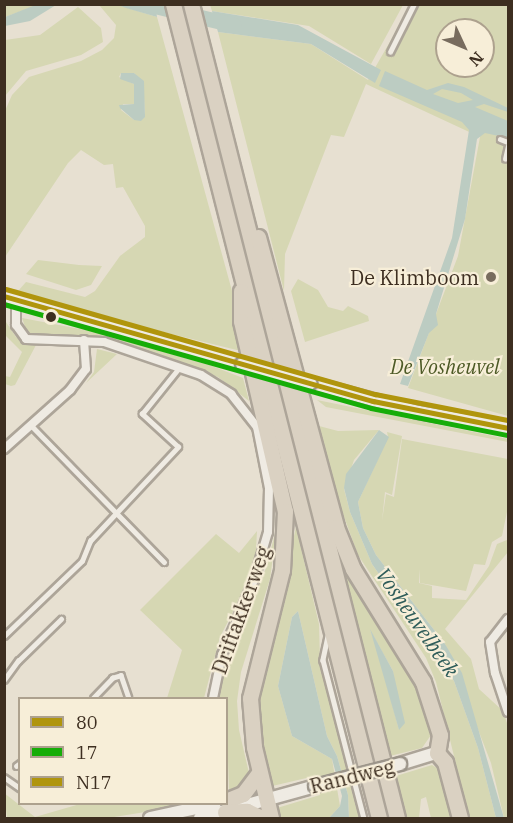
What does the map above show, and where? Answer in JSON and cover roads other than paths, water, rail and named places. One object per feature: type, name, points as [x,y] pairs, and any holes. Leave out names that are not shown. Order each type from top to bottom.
[{"type":"highway","points":[[173,4],[379,819]]},
{"type":"highway","points":[[191,5],[397,819]]},
{"type":"highway","points":[[240,202],[261,241],[336,527],[353,569],[423,682],[440,735],[437,753],[445,762],[460,819]]},
{"type":"highway","points":[[240,264],[241,321],[285,511],[282,570],[250,698],[259,773],[271,819]]},
{"type":"highway","points":[[228,802],[243,794],[259,773]]},
{"type":"highway","points":[[227,805],[247,811],[262,819]]},
{"type":"main road","points":[[10,298],[408,409],[508,428]]},
{"type":"main road","name":"Randweg","points":[[228,803],[257,795],[267,797],[315,786],[437,753]]},
{"type":"main road","name":"Randweg","points":[[150,819],[219,805]]},
{"type":"main road","name":"Randweg","points":[[200,819],[222,805]]},
{"type":"street","name":"Driftakkerweg","points":[[10,298],[16,325],[24,337],[34,341],[104,342],[179,366],[220,386],[247,412],[258,431],[269,488],[264,551],[227,642],[213,697]]},
{"type":"street","points":[[4,449],[70,390],[86,369],[84,340]]},
{"type":"street","points":[[508,619],[490,642],[498,683],[508,712]]},
{"type":"lane","points":[[390,52],[414,4]]},
{"type":"lane","points":[[500,139],[508,144],[505,159]]},
{"type":"lane","points":[[4,636],[82,561],[90,541],[178,447],[142,414],[179,366]]},
{"type":"lane","points":[[31,425],[164,562]]},
{"type":"lane","points":[[4,680],[18,661],[61,619]]},
{"type":"lane","points":[[330,624],[323,660],[364,819]]},
{"type":"lane","points":[[95,697],[112,678],[121,675],[128,697]]},
{"type":"lane","points":[[4,777],[18,787]]},
{"type":"water","points":[[38,4],[56,5],[30,21],[5,26],[5,17]]},
{"type":"water","points":[[118,5],[155,5],[157,17],[126,8]]},
{"type":"water","points":[[212,11],[298,25],[381,70],[375,83],[311,44],[218,32]]},
{"type":"water","points":[[385,71],[427,90],[448,83],[464,87],[508,108],[508,112],[484,104],[475,107],[508,121],[508,138],[485,133],[477,139],[465,219],[436,314],[438,325],[429,333],[408,386],[400,384],[452,238],[469,130],[462,122],[379,86]],"holes":[[[442,89],[461,93],[473,100],[458,103],[433,94]]]},
{"type":"water","points":[[121,73],[134,73],[144,81],[145,117],[141,121],[134,120],[120,108],[119,105],[134,104],[134,84],[120,79]]},
{"type":"water","name":"Vosheuvelbeek","points":[[379,430],[389,437],[358,502],[363,528],[376,555],[445,644],[462,673],[504,818],[496,818],[478,748],[454,681],[372,564],[350,512],[344,488],[346,474]]},
{"type":"water","points":[[298,611],[327,736],[337,756],[348,795],[349,818],[329,818],[340,806],[342,796],[332,759],[292,736],[278,686],[292,617]]},
{"type":"water","points":[[370,629],[393,671],[405,723],[399,730]]},
{"type":"waterway","points":[[146,4],[234,25]]},
{"type":"place","name":"De Klimboom","points":[[491,277]]},
{"type":"park label","name":"De Vosheuvel","points":[[445,366]]}]
